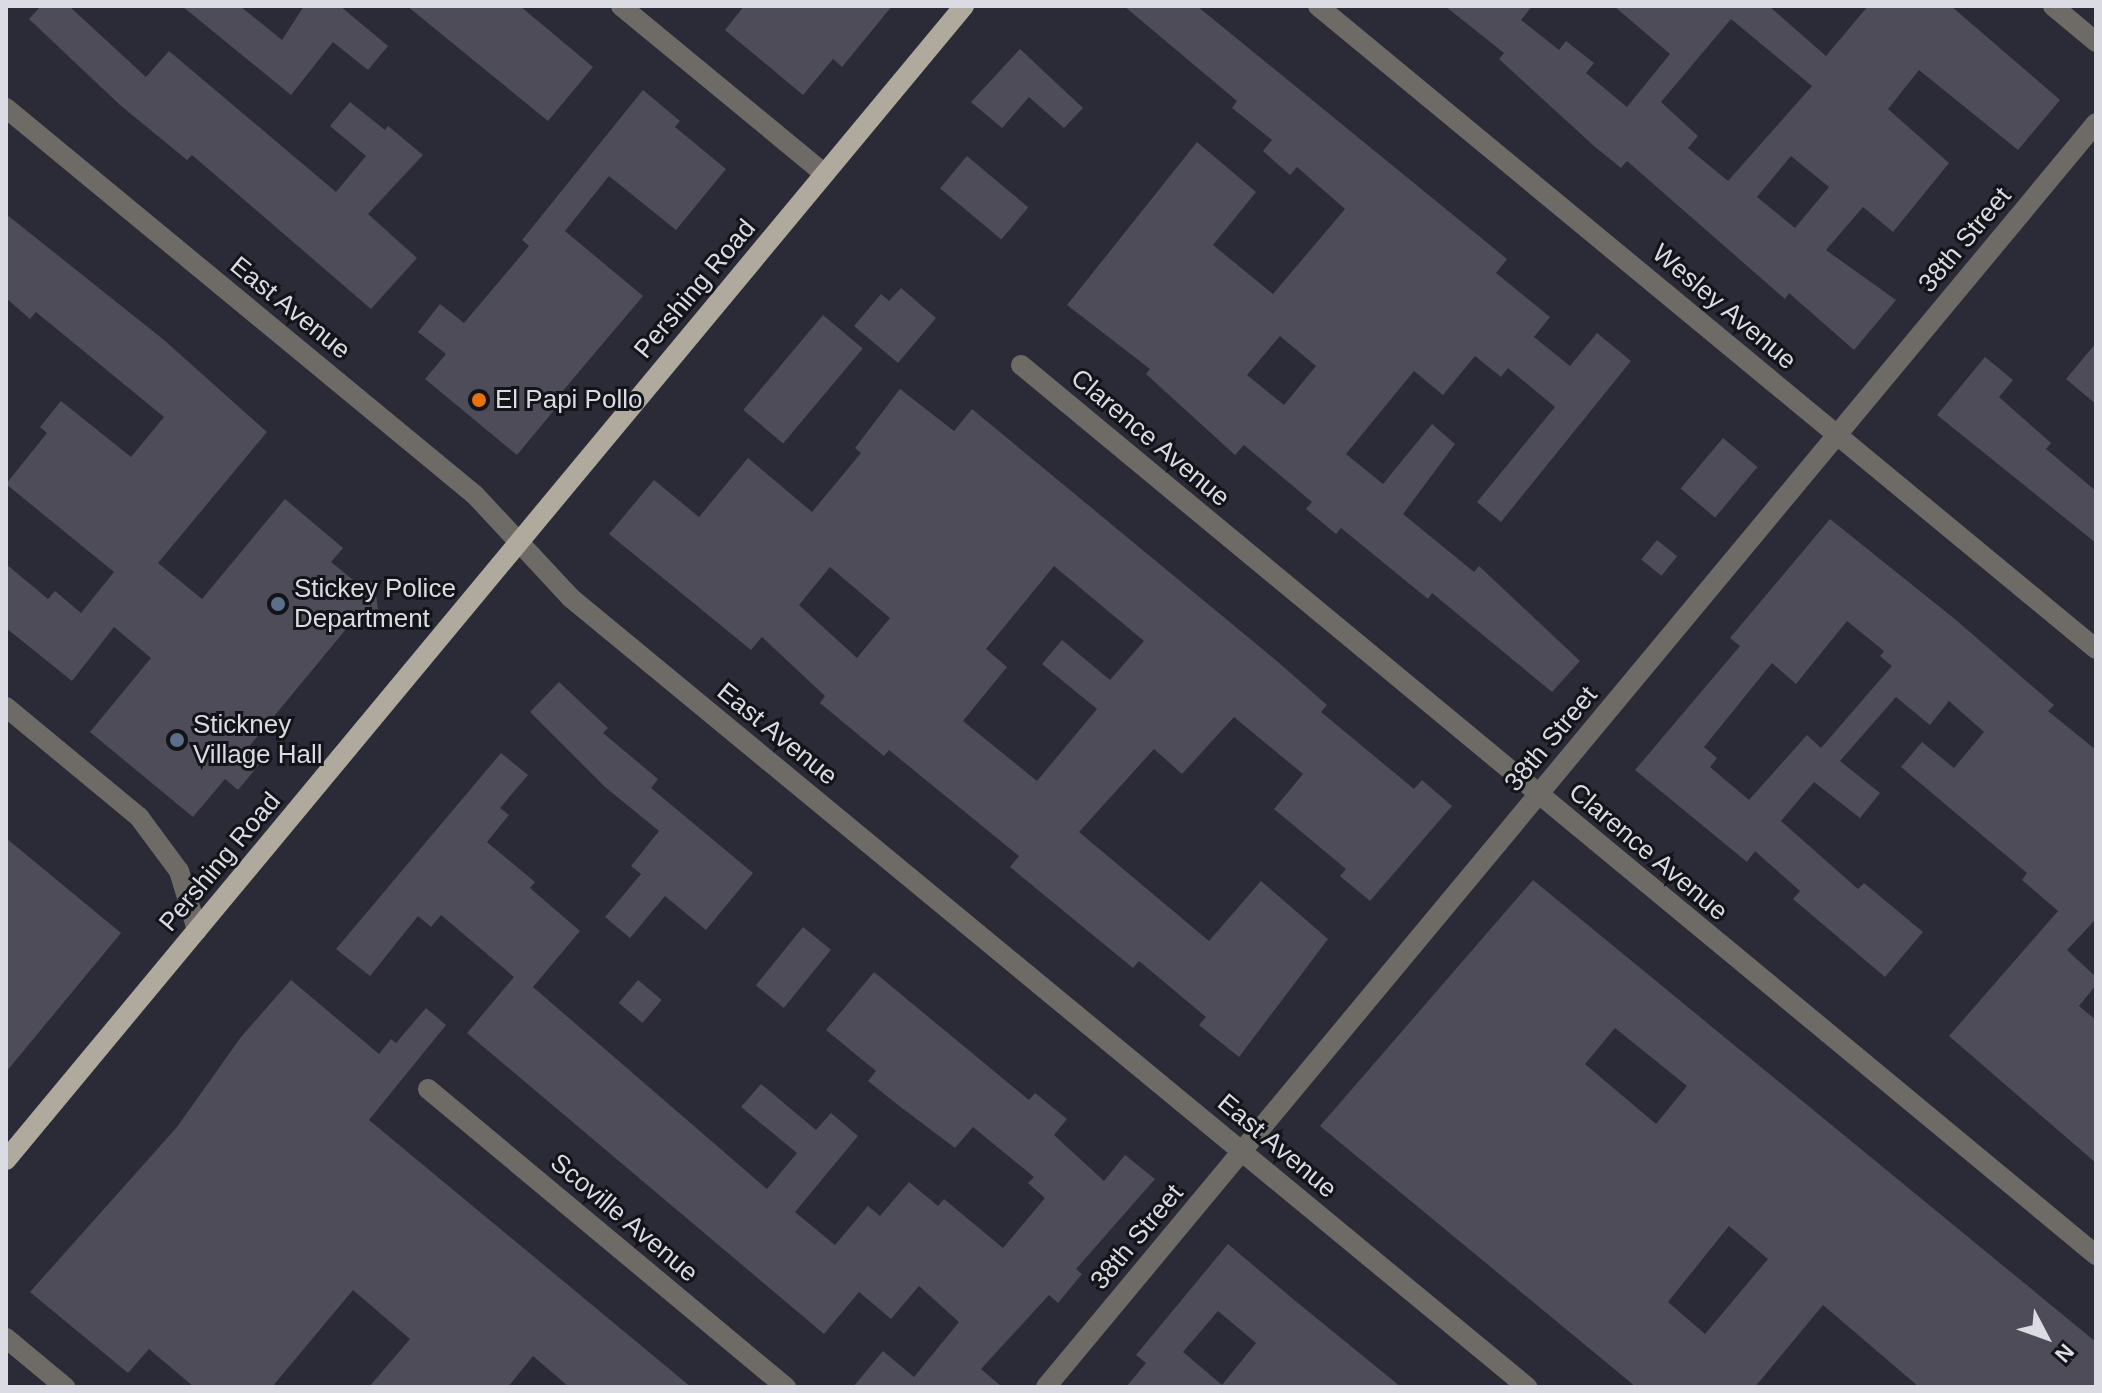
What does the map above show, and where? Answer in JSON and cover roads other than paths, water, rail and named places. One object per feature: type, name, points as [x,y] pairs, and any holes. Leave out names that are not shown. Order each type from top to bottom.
[{"type":"main road","name":"Pershing Road","points":[[6,1160],[964,6]]},
{"type":"street","points":[[621,6],[825,174]]},
{"type":"street","name":"Wesley Avenue","points":[[1318,6],[2096,649]]},
{"type":"street","points":[[2053,6],[2096,42]]},
{"type":"street","name":"East Avenue","points":[[6,108],[475,495],[571,598],[1527,1387]]},
{"type":"street","name":"38th Street","points":[[1046,1387],[2096,123]]},
{"type":"street","name":"Clarence Avenue","points":[[1021,365],[2096,1255]]},
{"type":"street","points":[[6,707],[139,817],[179,871],[197,930]]},
{"type":"street","name":"Scoville Avenue","points":[[428,1089],[786,1387]]},
{"type":"street","points":[[6,1338],[65,1387]]},
{"type":"place","name":"El Papi Pollo","points":[[479,400]]},
{"type":"place","name":"Stickey Police Department","points":[[278,604]]},
{"type":"place","name":"Stickney Village Hall","points":[[177,740]]}]
